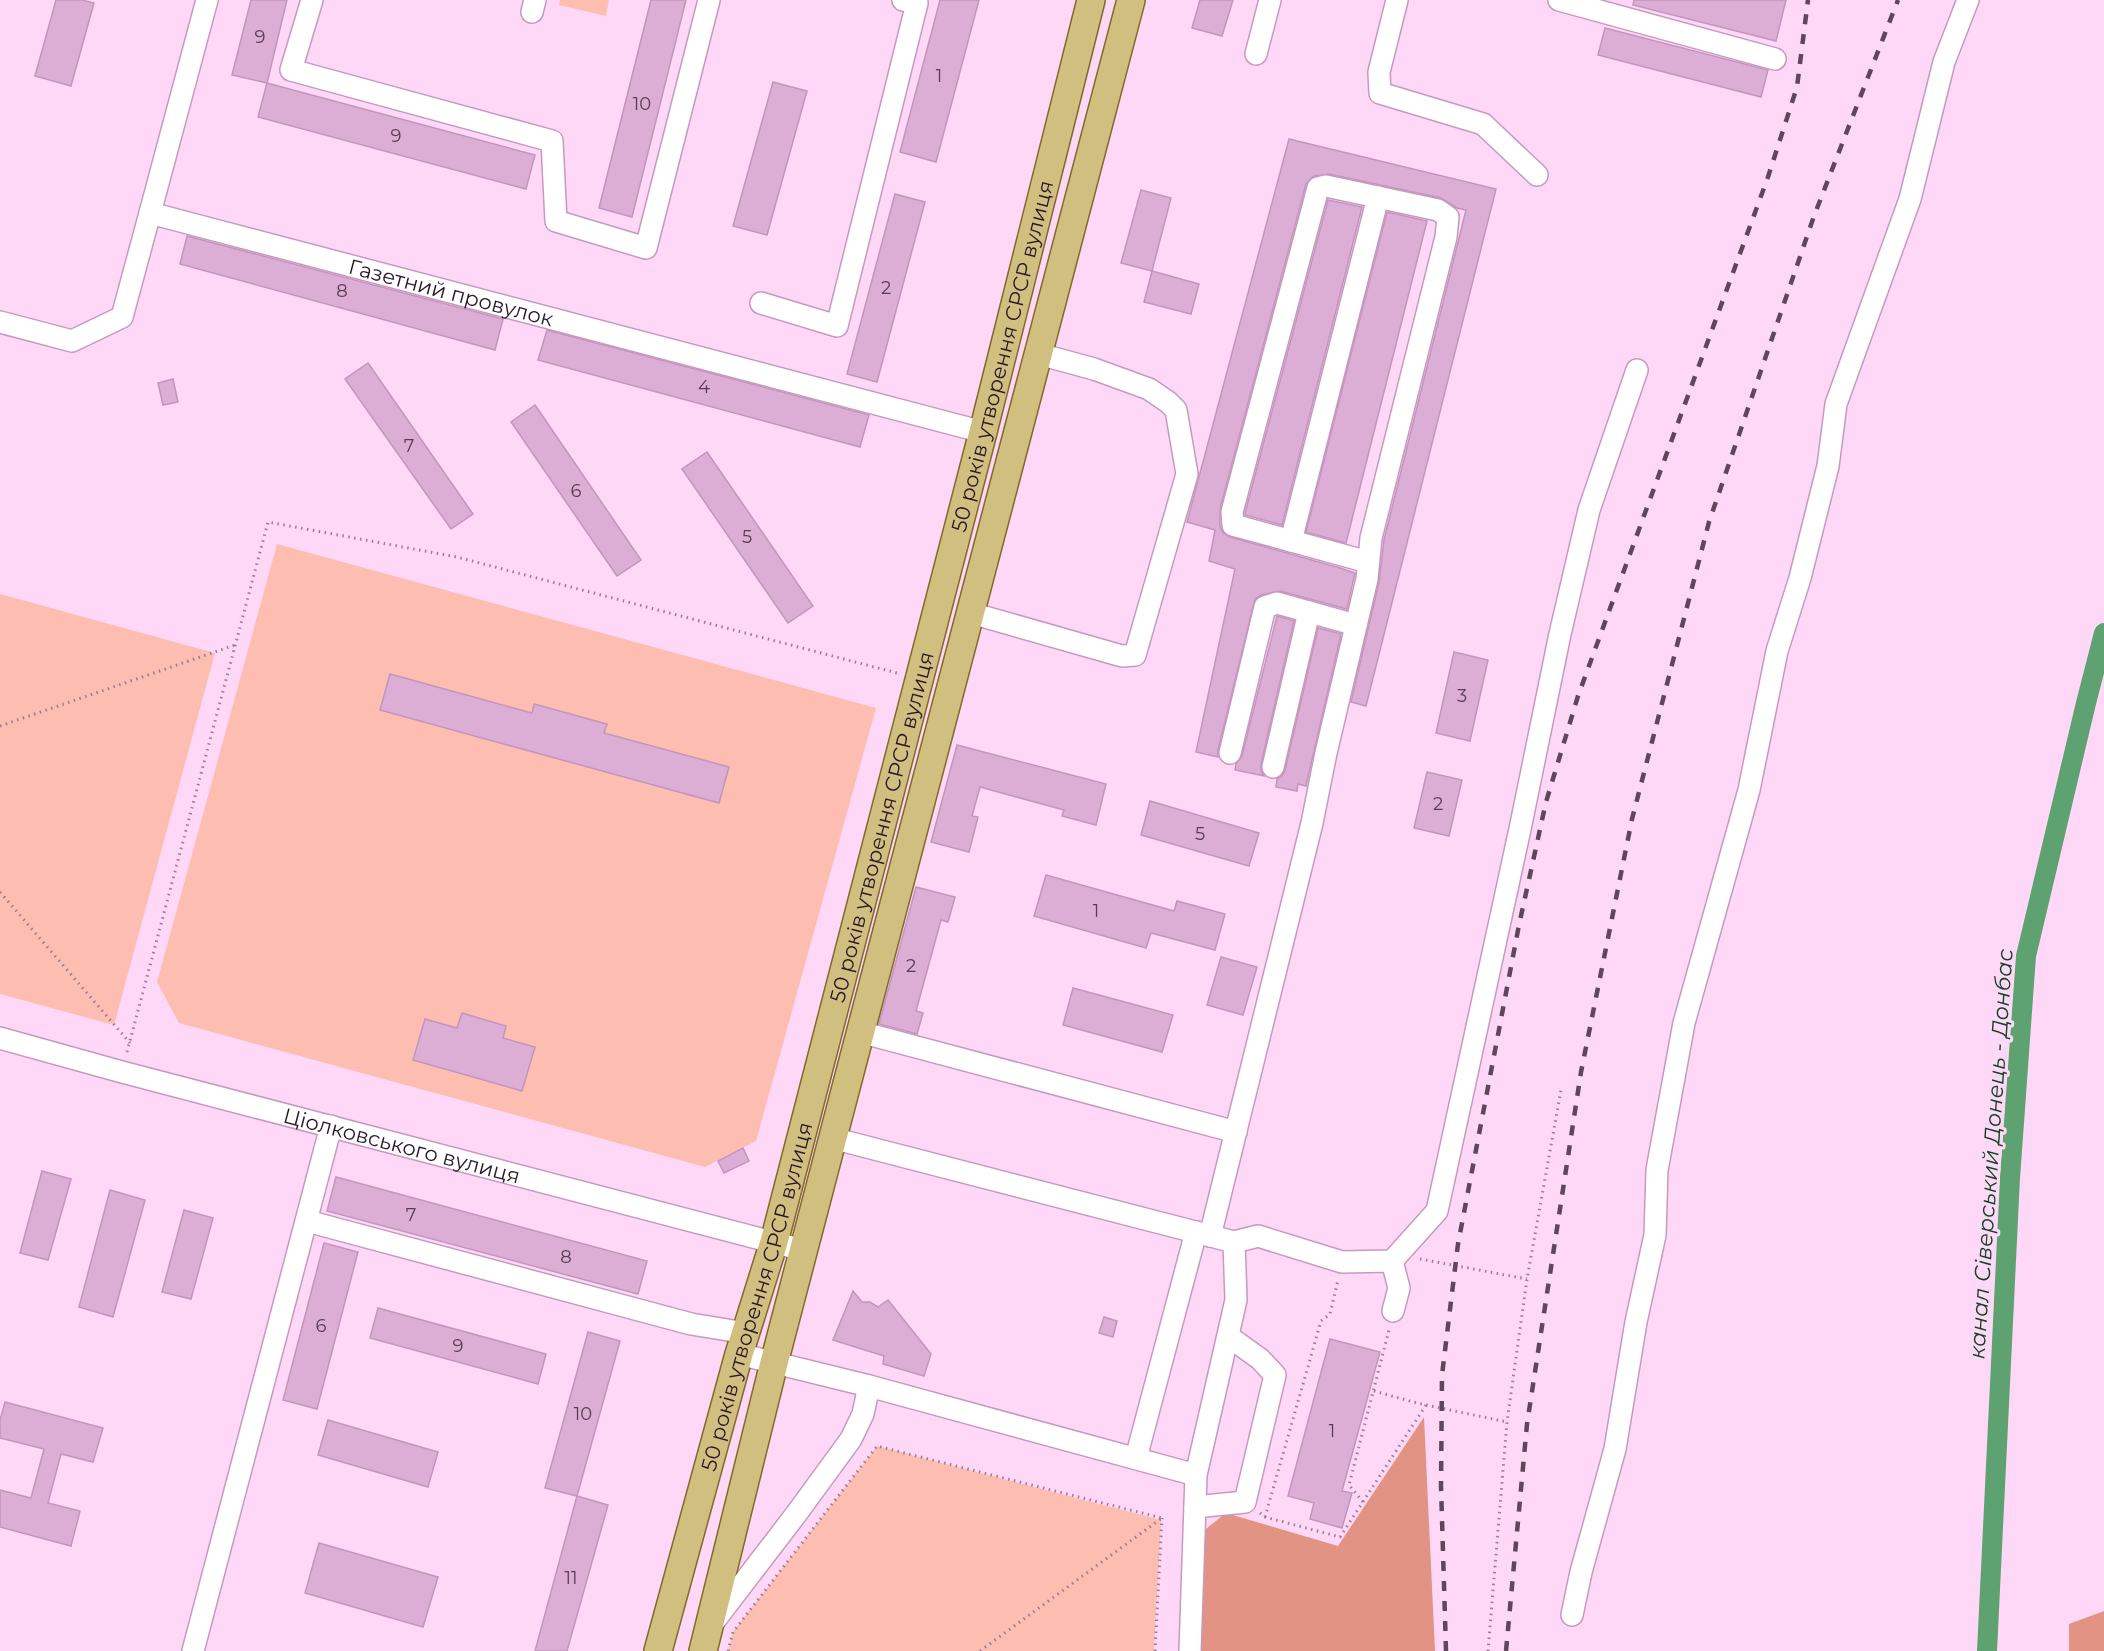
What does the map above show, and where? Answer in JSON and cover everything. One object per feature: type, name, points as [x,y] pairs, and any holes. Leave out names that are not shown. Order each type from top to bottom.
[{"type":"main road","name":"50 років утворення СРСР вулиця","points":[[658,1651],[742,1343],[774,1242],[983,432],[1091,0]]},
{"type":"main road","name":"50 років утворення СРСР вулиця","points":[[704,1651],[803,1250],[1131,0]]},
{"type":"street","points":[[0,322],[72,341],[122,317],[207,0]]},
{"type":"street","points":[[312,0],[291,70],[552,141],[556,221],[646,248],[709,0]]},
{"type":"street","points":[[761,303],[837,326],[917,3],[903,0]]},
{"type":"street","points":[[1256,54],[1270,0]]},
{"type":"street","points":[[1397,0],[1379,72],[1380,93],[1483,124],[1537,175]]},
{"type":"street","points":[[1559,0],[1775,59]]},
{"type":"street","points":[[1572,1615],[1581,1572],[1615,1449],[1636,1322],[1655,1235],[1657,1170],[1684,1023],[1749,790],[1777,651],[1800,578],[1828,466],[1836,404],[1910,199],[1944,62],[1968,0]]},
{"type":"street","points":[[1136,1458],[1236,1132],[1312,823],[1356,625],[1368,562],[1371,538],[1446,237],[1448,218],[1438,210],[1326,186],[1318,188],[1232,512],[1233,525],[1368,562]]},
{"type":"street","points":[[1291,541],[1378,197]]},
{"type":"street","name":"Газетний провулок","points":[[150,213],[983,432]]},
{"type":"street","points":[[971,613],[1122,656],[1135,655],[1187,474],[1176,410],[1168,402],[1149,389],[1094,369],[1039,354]]},
{"type":"street","points":[[1393,1311],[1399,1288],[1402,1259],[1437,1211],[1560,634],[1589,510],[1637,370]]},
{"type":"street","points":[[1230,753],[1265,607],[1277,603],[1356,625]]},
{"type":"street","points":[[1273,767],[1309,612]]},
{"type":"street","points":[[860,1032],[1236,1132]]},
{"type":"street","name":"Ціолковського вулиця","points":[[0,1038],[803,1250]]},
{"type":"street","points":[[193,1651],[331,1126]]},
{"type":"street","points":[[832,1138],[1234,1242],[1257,1236],[1342,1262],[1402,1259]]},
{"type":"street","points":[[307,1221],[691,1324],[742,1343],[774,1363],[869,1386],[1196,1474]]},
{"type":"street","points":[[1190,1651],[1196,1474],[1236,1300],[1234,1242]]},
{"type":"street","points":[[1195,1507],[1245,1502],[1275,1375],[1260,1359],[1228,1336]]},
{"type":"street","points":[[711,1624],[798,1513],[851,1439],[863,1414],[869,1386]]},
{"type":"path","points":[[122,1072],[268,522],[457,557],[918,678]]},
{"type":"path","points":[[0,726],[236,645]]},
{"type":"path","points":[[0,892],[129,1043]]},
{"type":"path","points":[[1488,1651],[1506,1422],[1527,1279],[1561,1090]]},
{"type":"path","points":[[1402,1259],[1527,1279]]},
{"type":"path","points":[[1265,1517],[1321,1321],[1330,1314],[1342,1262]]},
{"type":"path","points":[[1363,1502],[1349,1485],[1393,1311]]},
{"type":"path","points":[[1374,1391],[1506,1422]]},
{"type":"path","points":[[1245,1502],[1265,1517],[1340,1537],[1426,1405]]},
{"type":"path","points":[[728,1651],[733,1632],[877,1446],[1162,1518]]},
{"type":"path","points":[[980,1651],[1162,1518]]},
{"type":"path","points":[[1155,1651],[1162,1518]]},
{"type":"shaded area","points":[[560,0],[609,0],[606,16],[559,5]]},
{"type":"shaded area","points":[[277,544],[876,708],[756,1141],[705,1167],[179,1023],[157,982]]},
{"type":"shaded area","points":[[0,594],[215,653],[114,1025],[0,994]]},
{"type":"shaded area","points":[[1424,1417],[1435,1651],[1197,1651],[1202,1532],[1226,1513],[1338,1546]]},
{"type":"shaded area","points":[[877,1446],[1161,1520],[1154,1651],[728,1651],[733,1632]]},
{"type":"shaded area","points":[[2104,1611],[2104,1651],[2069,1651],[2069,1624]]},
{"type":"building","points":[[56,0],[82,0],[94,3],[71,86],[35,76]]},
{"type":"building","points":[[251,0],[287,0],[267,83],[232,75]]},
{"type":"building","points":[[651,0],[686,0],[632,217],[599,208]]},
{"type":"building","points":[[940,0],[979,0],[936,162],[900,152]]},
{"type":"building","points":[[1200,0],[1233,0],[1222,36],[1192,28]]},
{"type":"building","points":[[1634,0],[1786,0],[1776,41],[1633,5]]},
{"type":"building","points":[[1605,28],[1768,70],[1761,97],[1598,55]]},
{"type":"building","points":[[773,82],[807,91],[767,235],[733,226]]},
{"type":"building","points":[[267,83],[535,155],[526,189],[258,117]]},
{"type":"building","points":[[1289,139],[1496,189],[1366,706],[1351,702],[1379,582],[1384,540],[1466,210],[1457,208],[1441,198],[1329,174],[1314,176],[1306,184],[1220,509],[1220,526],[1223,533],[1230,537],[1355,573],[1347,609],[1280,591],[1261,595],[1255,599],[1218,757],[1196,752],[1235,569],[1209,561],[1215,530],[1187,522]]},
{"type":"building","points":[[1141,190],[1171,198],[1152,271],[1121,263]]},
{"type":"building","points":[[895,194],[925,202],[877,382],[847,374]]},
{"type":"building","points":[[1328,200],[1362,207],[1282,525],[1245,515],[1245,513]]},
{"type":"building","points":[[1387,212],[1427,221],[1346,543],[1306,532]]},
{"type":"building","points":[[187,236],[503,319],[495,350],[180,264]]},
{"type":"building","points":[[1152,271],[1199,284],[1191,314],[1144,302]]},
{"type":"building","points":[[547,330],[869,415],[860,447],[538,360]]},
{"type":"building","points":[[368,363],[473,514],[451,529],[345,379]]},
{"type":"building","points":[[173,379],[178,402],[163,405],[158,383]]},
{"type":"building","points":[[535,405],[641,560],[617,576],[511,422]]},
{"type":"building","points":[[707,452],[813,606],[788,623],[682,469]]},
{"type":"building","points":[[1277,616],[1294,621],[1261,764],[1264,776],[1235,770],[1242,756]]},
{"type":"building","points":[[1318,628],[1341,634],[1306,786],[1298,784],[1297,791],[1276,787],[1277,779],[1285,770]]},
{"type":"building","points":[[1454,652],[1488,660],[1470,741],[1436,733]]},
{"type":"building","points":[[390,674],[532,713],[534,704],[607,724],[604,733],[729,767],[719,803],[380,710]]},
{"type":"building","points":[[957,745],[1106,784],[1096,825],[1062,816],[1064,810],[980,787],[972,816],[978,817],[969,852],[931,842]]},
{"type":"building","points":[[1427,772],[1462,780],[1449,836],[1414,828]]},
{"type":"building","points":[[1150,801],[1259,833],[1249,866],[1141,835]]},
{"type":"building","points":[[1046,875],[1174,911],[1177,901],[1225,914],[1215,950],[1151,933],[1146,948],[1034,916]]},
{"type":"building","points":[[916,887],[955,897],[948,922],[941,920],[916,1011],[923,1013],[917,1034],[879,1024]]},
{"type":"building","points":[[1221,957],[1257,967],[1243,1015],[1207,1005]]},
{"type":"building","points":[[1073,988],[1173,1015],[1162,1052],[1063,1025]]},
{"type":"building","points":[[462,1013],[506,1026],[503,1038],[535,1047],[522,1091],[413,1060],[425,1019],[457,1028]]},
{"type":"building","points":[[743,1148],[749,1161],[724,1173],[718,1161]]},
{"type":"building","points":[[42,1171],[71,1179],[48,1260],[20,1253]]},
{"type":"building","points":[[336,1177],[647,1261],[638,1294],[327,1211]]},
{"type":"building","points":[[110,1190],[145,1200],[113,1317],[79,1307]]},
{"type":"building","points":[[184,1210],[213,1218],[191,1299],[162,1292]]},
{"type":"building","points":[[324,1243],[358,1252],[317,1409],[283,1400]]},
{"type":"building","points":[[853,1291],[862,1302],[870,1302],[878,1307],[888,1300],[931,1354],[924,1376],[883,1364],[884,1356],[833,1340]]},
{"type":"building","points":[[378,1308],[546,1354],[538,1384],[370,1338]]},
{"type":"building","points":[[1104,1317],[1117,1321],[1113,1337],[1099,1333]]},
{"type":"building","points":[[588,1332],[620,1341],[577,1496],[545,1488]]},
{"type":"building","points":[[1330,1339],[1380,1352],[1342,1491],[1352,1493],[1342,1528],[1310,1519],[1314,1503],[1288,1496]]},
{"type":"building","points":[[5,1402],[103,1428],[93,1462],[61,1454],[48,1503],[80,1511],[71,1546],[0,1527],[0,1490],[31,1498],[44,1449],[0,1438],[0,1420]]},
{"type":"building","points":[[328,1420],[438,1452],[428,1487],[318,1455]]},
{"type":"building","points":[[577,1496],[608,1505],[567,1651],[535,1651]]},
{"type":"building","points":[[319,1543],[438,1577],[423,1627],[305,1593]]},
{"type":"waterway","name":"канал Сіверський Донець - Донбас","points":[[1987,1651],[2010,1178],[2026,956],[2104,633]]},
{"type":"railway","points":[[1446,1651],[1441,1486],[1442,1375],[1458,1244],[1519,925],[1546,802],[1578,696],[1768,177],[1797,87],[1808,0]]},
{"type":"railway","points":[[1506,1651],[1527,1424],[1581,1072],[1632,819],[1709,522],[1814,216],[1898,0]]}]
